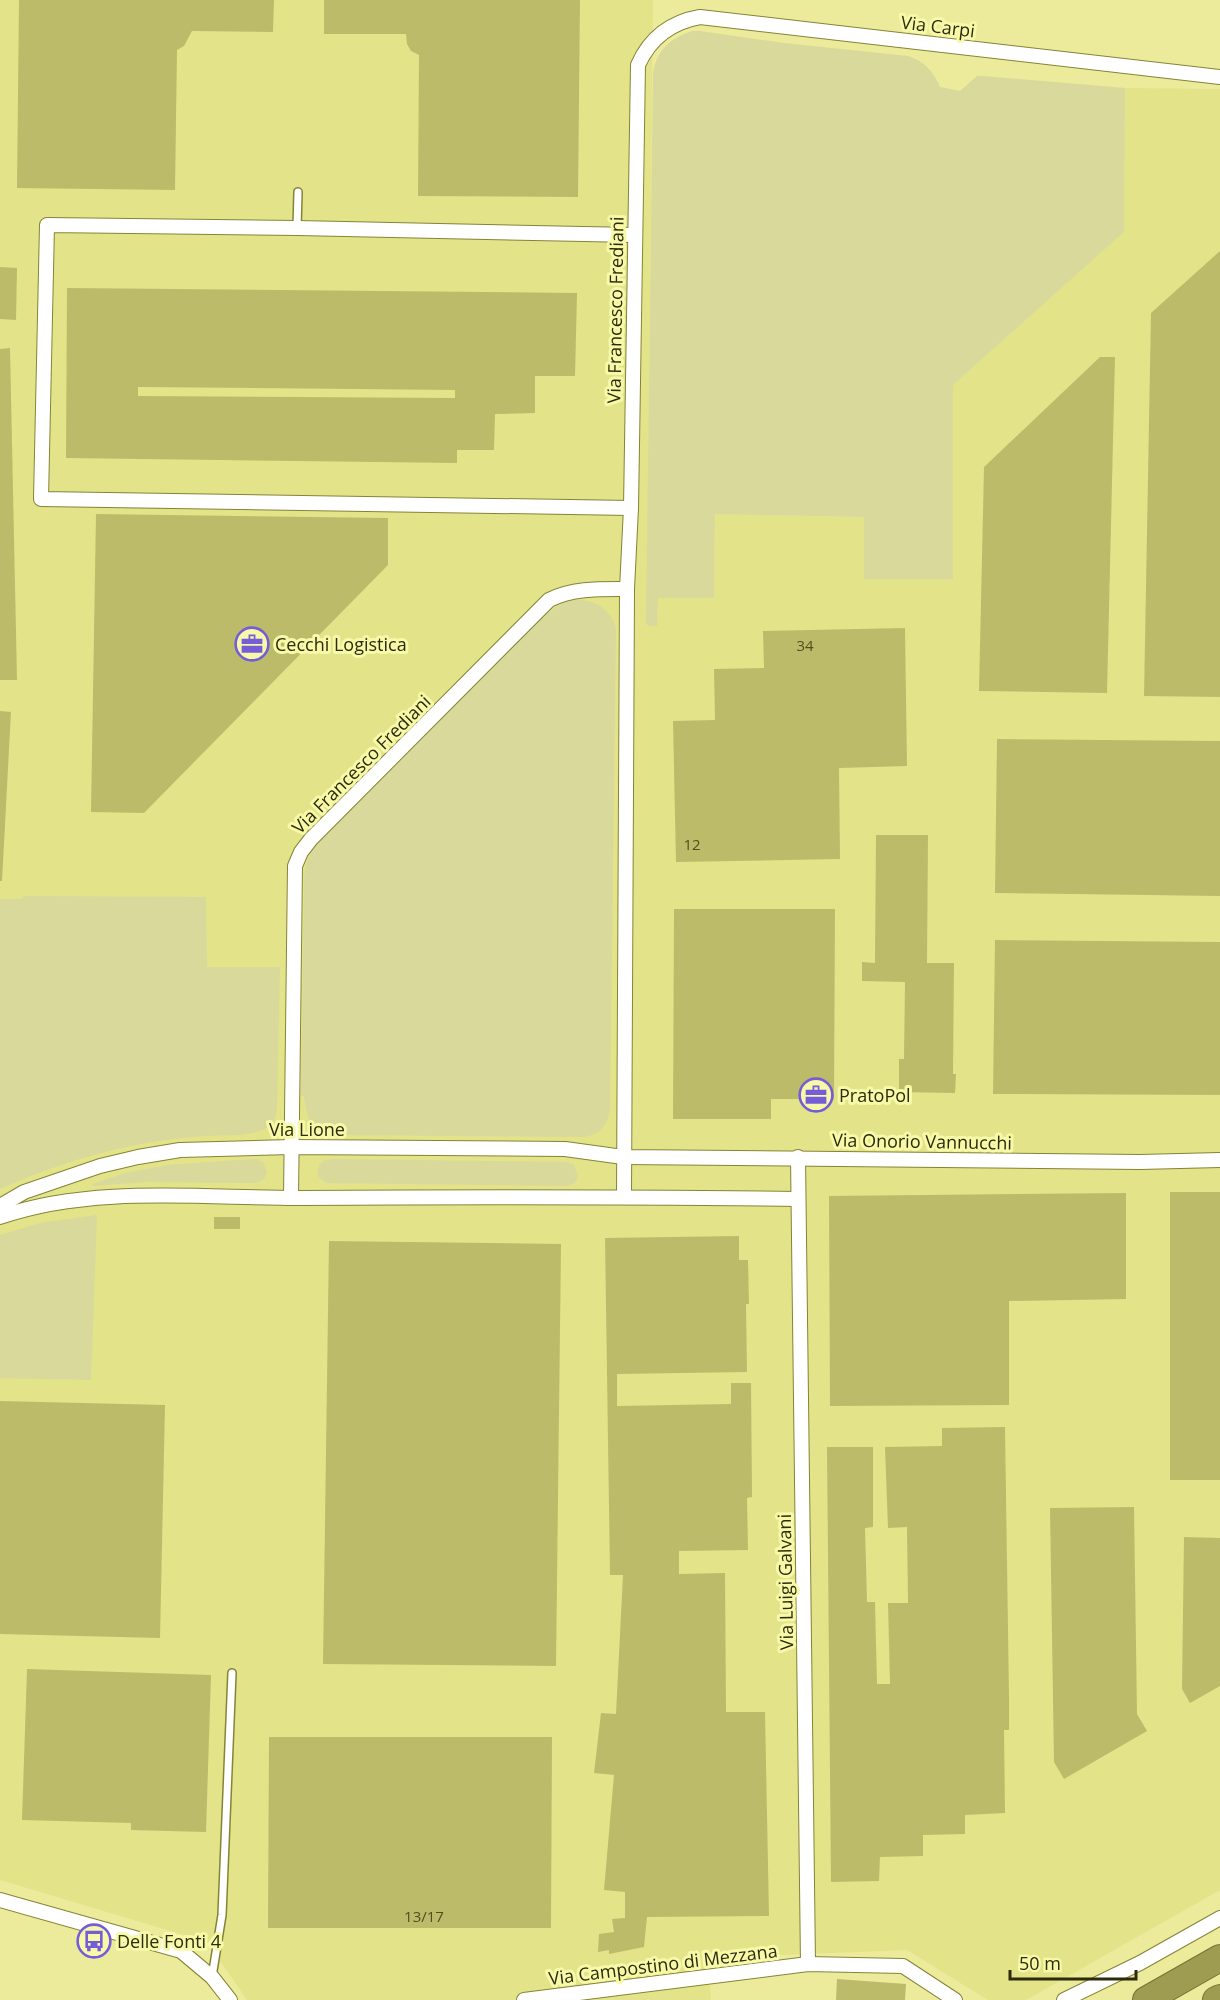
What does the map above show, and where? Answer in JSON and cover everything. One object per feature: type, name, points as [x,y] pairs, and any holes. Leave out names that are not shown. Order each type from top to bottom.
[{"type":"highway","points":[[1146,2000],[1220,1958]]},
{"type":"highway","points":[[1216,2000],[1220,1998]]},
{"type":"street","name":"Via Carpi","points":[[656,37],[683,20],[700,17],[715,18],[1220,77]]},
{"type":"street","name":"Via Francesco Frediani","points":[[624,1197],[627,589],[631,508],[638,65],[656,37]]},
{"type":"street","points":[[631,508],[41,499],[47,225],[634,235]]},
{"type":"street","name":"Via Francesco Frediani","points":[[291,1198],[295,866],[301,852],[310,839],[549,600],[581,590],[627,589]]},
{"type":"street","name":"Via Lione","points":[[0,1206],[24,1192],[100,1166],[180,1150],[291,1147],[565,1149],[623,1157]]},
{"type":"street","name":"Via Onorio Vannucchi","points":[[623,1157],[1140,1162],[1220,1160]]},
{"type":"street","name":"Via Luigi Galvani","points":[[798,1157],[808,1964]]},
{"type":"street","points":[[0,1217],[25,1208],[101,1198],[196,1195],[291,1198],[798,1199]]},
{"type":"street","points":[[0,1900],[181,1951],[212,1977],[230,2000]]},
{"type":"street","points":[[1064,2000],[1140,1963],[1220,1918]]},
{"type":"street","name":"Via Campostino di Mezzana","points":[[524,2000],[808,1964],[903,1966],[955,2000]]},
{"type":"lane","points":[[297,228],[298,192]]},
{"type":"lane","points":[[212,1977],[222,1915],[232,1673]]},
{"type":"shaded area","points":[[0,0],[653,0],[647,625],[657,626],[658,598],[714,598],[715,514],[864,517],[952,579],[953,385],[1124,232],[1125,88],[1220,89],[1220,1890],[1026,2000],[988,2000],[907,1950],[708,1958],[711,2000],[247,2000],[207,1942],[0,1880]]},
{"type":"green space","points":[[693,31],[908,56],[928,68],[940,87],[960,91],[977,76],[1125,88],[1124,232],[953,385],[953,579],[864,579],[864,517],[715,514],[714,598],[658,598],[657,626],[646,624],[653,73],[661,51],[671,41]]},
{"type":"green space","points":[[575,600],[589,601],[601,607],[610,616],[616,629],[610,1108],[606,1124],[594,1134],[583,1137],[344,1135],[325,1132],[310,1121],[304,1096],[301,1096],[304,878],[309,856],[316,845],[541,619],[558,605]]},
{"type":"green space","points":[[23,896],[206,897],[207,967],[280,967],[277,1110],[273,1124],[258,1132],[179,1138],[100,1153],[49,1169],[0,1189],[0,899],[22,899]]},
{"type":"green space","points":[[255,1159],[263,1162],[267,1173],[263,1180],[256,1183],[145,1182],[93,1186],[92,1184],[125,1173],[168,1165]]},
{"type":"green space","points":[[330,1159],[567,1162],[574,1165],[578,1176],[575,1183],[567,1186],[326,1183],[318,1176],[318,1170],[322,1162]]},
{"type":"green space","points":[[97,1215],[91,1380],[0,1378],[0,1235],[40,1223]]},
{"type":"building","points":[[19,0],[274,0],[273,32],[192,31],[184,46],[177,50],[175,190],[17,188]]},
{"type":"building","points":[[324,0],[580,0],[578,197],[418,196],[419,55],[411,51],[407,44],[406,34],[324,34]]},
{"type":"building","points":[[1220,251],[1220,697],[1144,696],[1151,313]]},
{"type":"building","points":[[0,267],[17,268],[16,320],[0,319]]},
{"type":"building","points":[[67,288],[577,293],[575,376],[535,376],[535,413],[495,414],[494,450],[457,450],[457,463],[66,458]],"holes":[[[138,387],[455,390],[455,398],[138,396]]]},
{"type":"building","points":[[10,348],[17,680],[0,680],[0,349]]},
{"type":"building","points":[[1100,357],[1115,357],[1107,693],[979,691],[984,467]]},
{"type":"building","points":[[96,514],[388,518],[388,565],[144,813],[91,812]]},
{"type":"building","points":[[905,628],[907,766],[839,768],[840,859],[676,862],[673,721],[715,720],[714,669],[764,668],[763,631]]},
{"type":"building","points":[[0,711],[11,712],[2,881],[0,881]]},
{"type":"building","points":[[997,739],[1220,741],[1220,896],[995,893]]},
{"type":"building","points":[[876,835],[928,835],[927,963],[954,963],[953,1074],[956,1074],[955,1093],[899,1092],[899,1059],[904,1059],[905,982],[862,981],[862,962],[875,963]]},
{"type":"building","points":[[674,909],[835,909],[834,1099],[771,1099],[771,1119],[673,1119]]},
{"type":"building","points":[[995,940],[1220,942],[1220,1095],[993,1094]]},
{"type":"building","points":[[1170,1192],[1220,1192],[1220,1480],[1170,1480]]},
{"type":"building","points":[[1126,1193],[1126,1299],[1009,1301],[1009,1405],[830,1406],[829,1196]]},
{"type":"building","points":[[214,1217],[240,1217],[240,1229],[214,1229]]},
{"type":"building","points":[[739,1236],[739,1260],[748,1260],[747,1372],[617,1374],[617,1406],[731,1404],[731,1383],[751,1383],[752,1497],[747,1498],[748,1550],[679,1551],[679,1574],[725,1573],[726,1712],[765,1712],[769,1916],[647,1917],[644,1947],[609,1954],[609,1950],[598,1952],[599,1934],[614,1932],[612,1919],[625,1918],[625,1892],[604,1890],[614,1775],[594,1773],[601,1713],[616,1714],[623,1575],[610,1575],[605,1238]]},
{"type":"building","points":[[329,1241],[561,1244],[556,1666],[323,1664]]},
{"type":"building","points":[[0,1401],[165,1405],[160,1638],[0,1634]]},
{"type":"building","points":[[1005,1427],[1009,1730],[1004,1730],[1005,1813],[965,1815],[965,1834],[923,1835],[923,1856],[880,1857],[879,1881],[831,1882],[827,1447],[873,1447],[873,1527],[865,1528],[867,1602],[875,1602],[877,1684],[890,1684],[888,1603],[908,1603],[907,1527],[888,1528],[885,1447],[942,1446],[942,1428]]},
{"type":"building","points":[[1134,1507],[1137,1714],[1147,1731],[1064,1779],[1054,1762],[1050,1508]]},
{"type":"building","points":[[1184,1537],[1220,1538],[1220,1686],[1190,1703],[1182,1689]]},
{"type":"building","points":[[27,1669],[211,1675],[206,1832],[131,1830],[131,1823],[22,1820]]},
{"type":"building","points":[[269,1737],[552,1737],[551,1928],[268,1928]]},
{"type":"building","points":[[837,1979],[906,1984],[905,2000],[836,2000]]},
{"type":"place","name":"Cecchi Logistica","points":[[252,644]]},
{"type":"place","name":"PratoPol","points":[[816,1095]]},
{"type":"place","name":"Delle Fonti 4","points":[[94,1941]]}]
